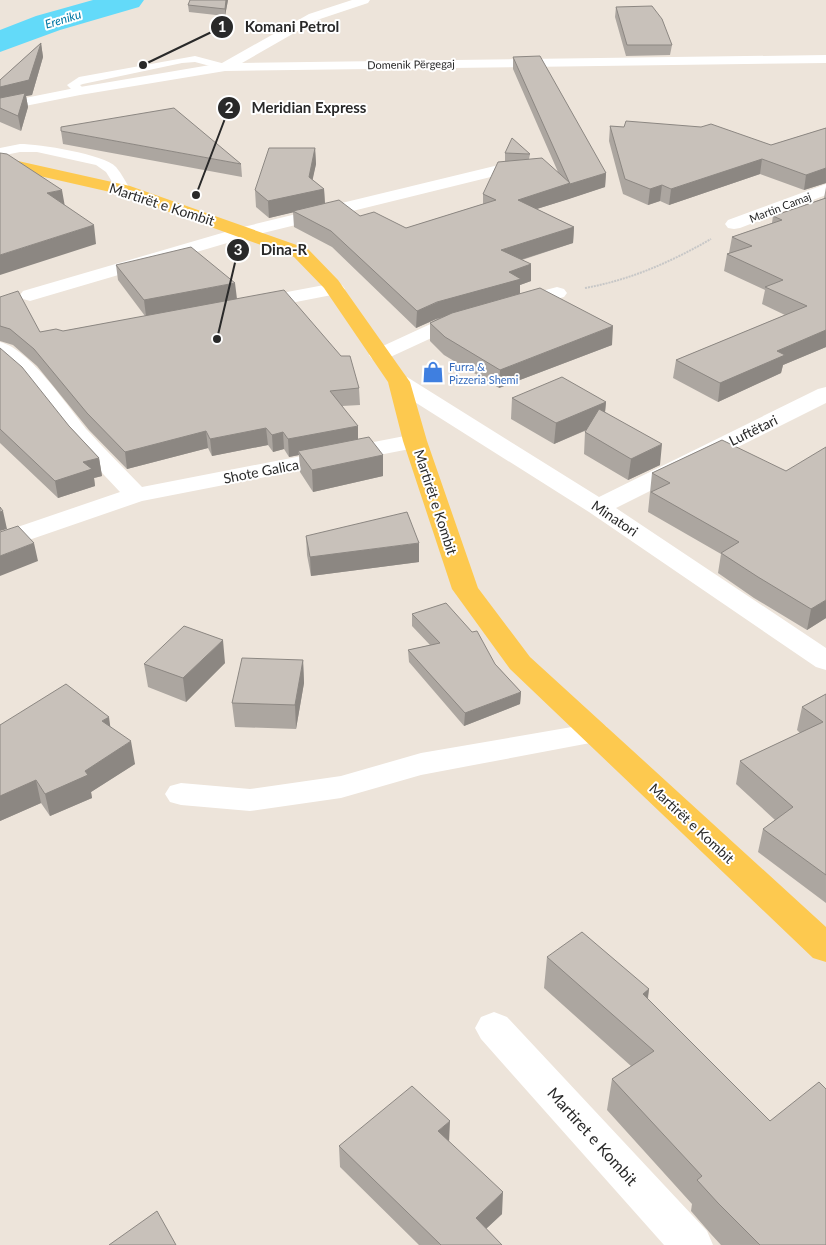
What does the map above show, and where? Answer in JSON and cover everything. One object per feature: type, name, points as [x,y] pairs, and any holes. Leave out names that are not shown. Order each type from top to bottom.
[{"type":"main road","name":"Martirët e Kombit","points":[[0,162],[124,190],[301,253],[335,289],[399,382],[415,440],[465,589],[520,663],[826,948]]},
{"type":"street","points":[[225,67],[313,17],[364,0]]},
{"type":"street","name":"Domenik Përgegaj","points":[[0,107],[80,91],[225,67],[826,60]]},
{"type":"street","points":[[30,295],[245,232],[507,168],[537,168]]},
{"type":"street","name":"Martin Camaj","points":[[734,224],[826,189]]},
{"type":"street","points":[[238,307],[335,289]]},
{"type":"street","points":[[379,354],[444,325],[557,293]]},
{"type":"street","points":[[0,348],[34,377],[81,437],[136,495]]},
{"type":"street","name":"Minatori","points":[[399,382],[598,507],[826,661]]},
{"type":"street","name":"Luftëtari","points":[[598,507],[826,394]]},
{"type":"street","name":"Shote Galica","points":[[0,542],[136,495],[415,440]]},
{"type":"street","points":[[181,794],[250,800],[268,798],[341,786],[421,764],[595,733]]},
{"type":"street","name":"Martiret e Kombit","points":[[494,1028],[692,1245]]},
{"type":"lane","points":[[0,152],[20,148],[37,148],[100,162],[111,169],[124,190]]},
{"type":"path","points":[[557,293],[601,286],[650,268],[692,250],[734,224]]},
{"type":"building","points":[[190,0],[226,0],[225,9],[188,5]]},
{"type":"building","points":[[652,6],[662,19],[672,45],[627,45],[616,7]]},
{"type":"building","points":[[41,43],[29,80],[0,87],[0,80]]},
{"type":"building","points":[[540,56],[606,173],[570,184],[513,57]]},
{"type":"building","points":[[25,93],[18,116],[0,108],[0,98]]},
{"type":"building","points":[[174,108],[241,164],[61,131],[61,127]]},
{"type":"building","points":[[626,121],[701,127],[711,124],[771,145],[826,128],[826,168],[806,175],[762,159],[671,189],[662,185],[650,189],[625,179],[610,126],[624,127]]},
{"type":"building","points":[[512,138],[530,154],[505,153]]},
{"type":"building","points":[[269,148],[315,148],[309,177],[324,189],[268,201],[255,190]]},
{"type":"building","points":[[0,153],[7,154],[62,190],[47,193],[94,225],[0,255]]},
{"type":"building","points":[[542,158],[570,183],[518,200],[574,227],[501,250],[531,264],[509,272],[521,279],[437,302],[417,311],[331,231],[293,211],[339,200],[360,216],[374,212],[406,228],[496,200],[483,194],[498,162]]},
{"type":"building","points":[[826,198],[826,330],[777,351],[785,355],[720,383],[676,360],[807,306],[765,287],[783,280],[727,254],[752,246],[732,237],[782,220],[773,216]]},
{"type":"building","points":[[191,247],[235,283],[144,300],[116,265]]},
{"type":"building","points":[[540,288],[613,326],[500,370],[445,337],[430,323],[452,313]]},
{"type":"building","points":[[284,290],[341,356],[350,356],[359,388],[330,391],[358,426],[288,439],[283,432],[272,435],[266,428],[210,439],[206,431],[125,452],[87,413],[34,349],[10,329],[0,326],[0,297],[18,291],[40,332],[56,329],[63,331]]},
{"type":"building","points":[[0,348],[22,367],[69,426],[99,458],[83,462],[92,469],[55,481],[0,429]]},
{"type":"building","points":[[562,377],[606,402],[556,423],[512,398]]},
{"type":"building","points":[[599,409],[662,444],[631,459],[585,432]]},
{"type":"building","points":[[369,437],[383,455],[312,470],[298,451]]},
{"type":"building","points":[[722,440],[786,471],[826,447],[826,600],[811,609],[721,553],[739,542],[651,492],[670,483],[652,473]]},
{"type":"building","points":[[407,512],[419,543],[310,557],[306,536]]},
{"type":"building","points":[[18,526],[34,543],[0,556],[0,532]]},
{"type":"building","points":[[446,603],[472,632],[477,631],[495,664],[521,692],[465,713],[408,650],[440,643],[412,614]]},
{"type":"building","points":[[184,626],[223,640],[183,678],[144,664]]},
{"type":"building","points":[[242,658],[303,660],[295,705],[232,703]]},
{"type":"building","points":[[66,684],[109,717],[102,721],[131,741],[85,771],[88,775],[45,794],[36,780],[0,796],[0,725]]},
{"type":"building","points":[[826,694],[826,875],[763,829],[793,807],[740,761],[823,722],[802,707]]},
{"type":"building","points":[[582,932],[649,989],[643,994],[770,1121],[819,1082],[826,1089],[826,1245],[760,1245],[697,1180],[702,1176],[612,1079],[654,1051],[547,957]]},
{"type":"building","points":[[412,1086],[450,1121],[438,1131],[503,1192],[476,1218],[502,1245],[441,1245],[339,1146]]},
{"type":"building","points":[[157,1211],[176,1245],[109,1245]]},
{"type":"waterway","name":"Ereniku","points":[[0,42],[48,23],[128,0]]},
{"type":"place","name":"Komani Petrol","points":[[143,65]]},
{"type":"place","name":"Meridian Express","points":[[196,195]]},
{"type":"place","name":"Dina-R","points":[[217,339]]},
{"type":"place","name":"Furra & Pizzeria Shemi","points":[[433,372]]}]
